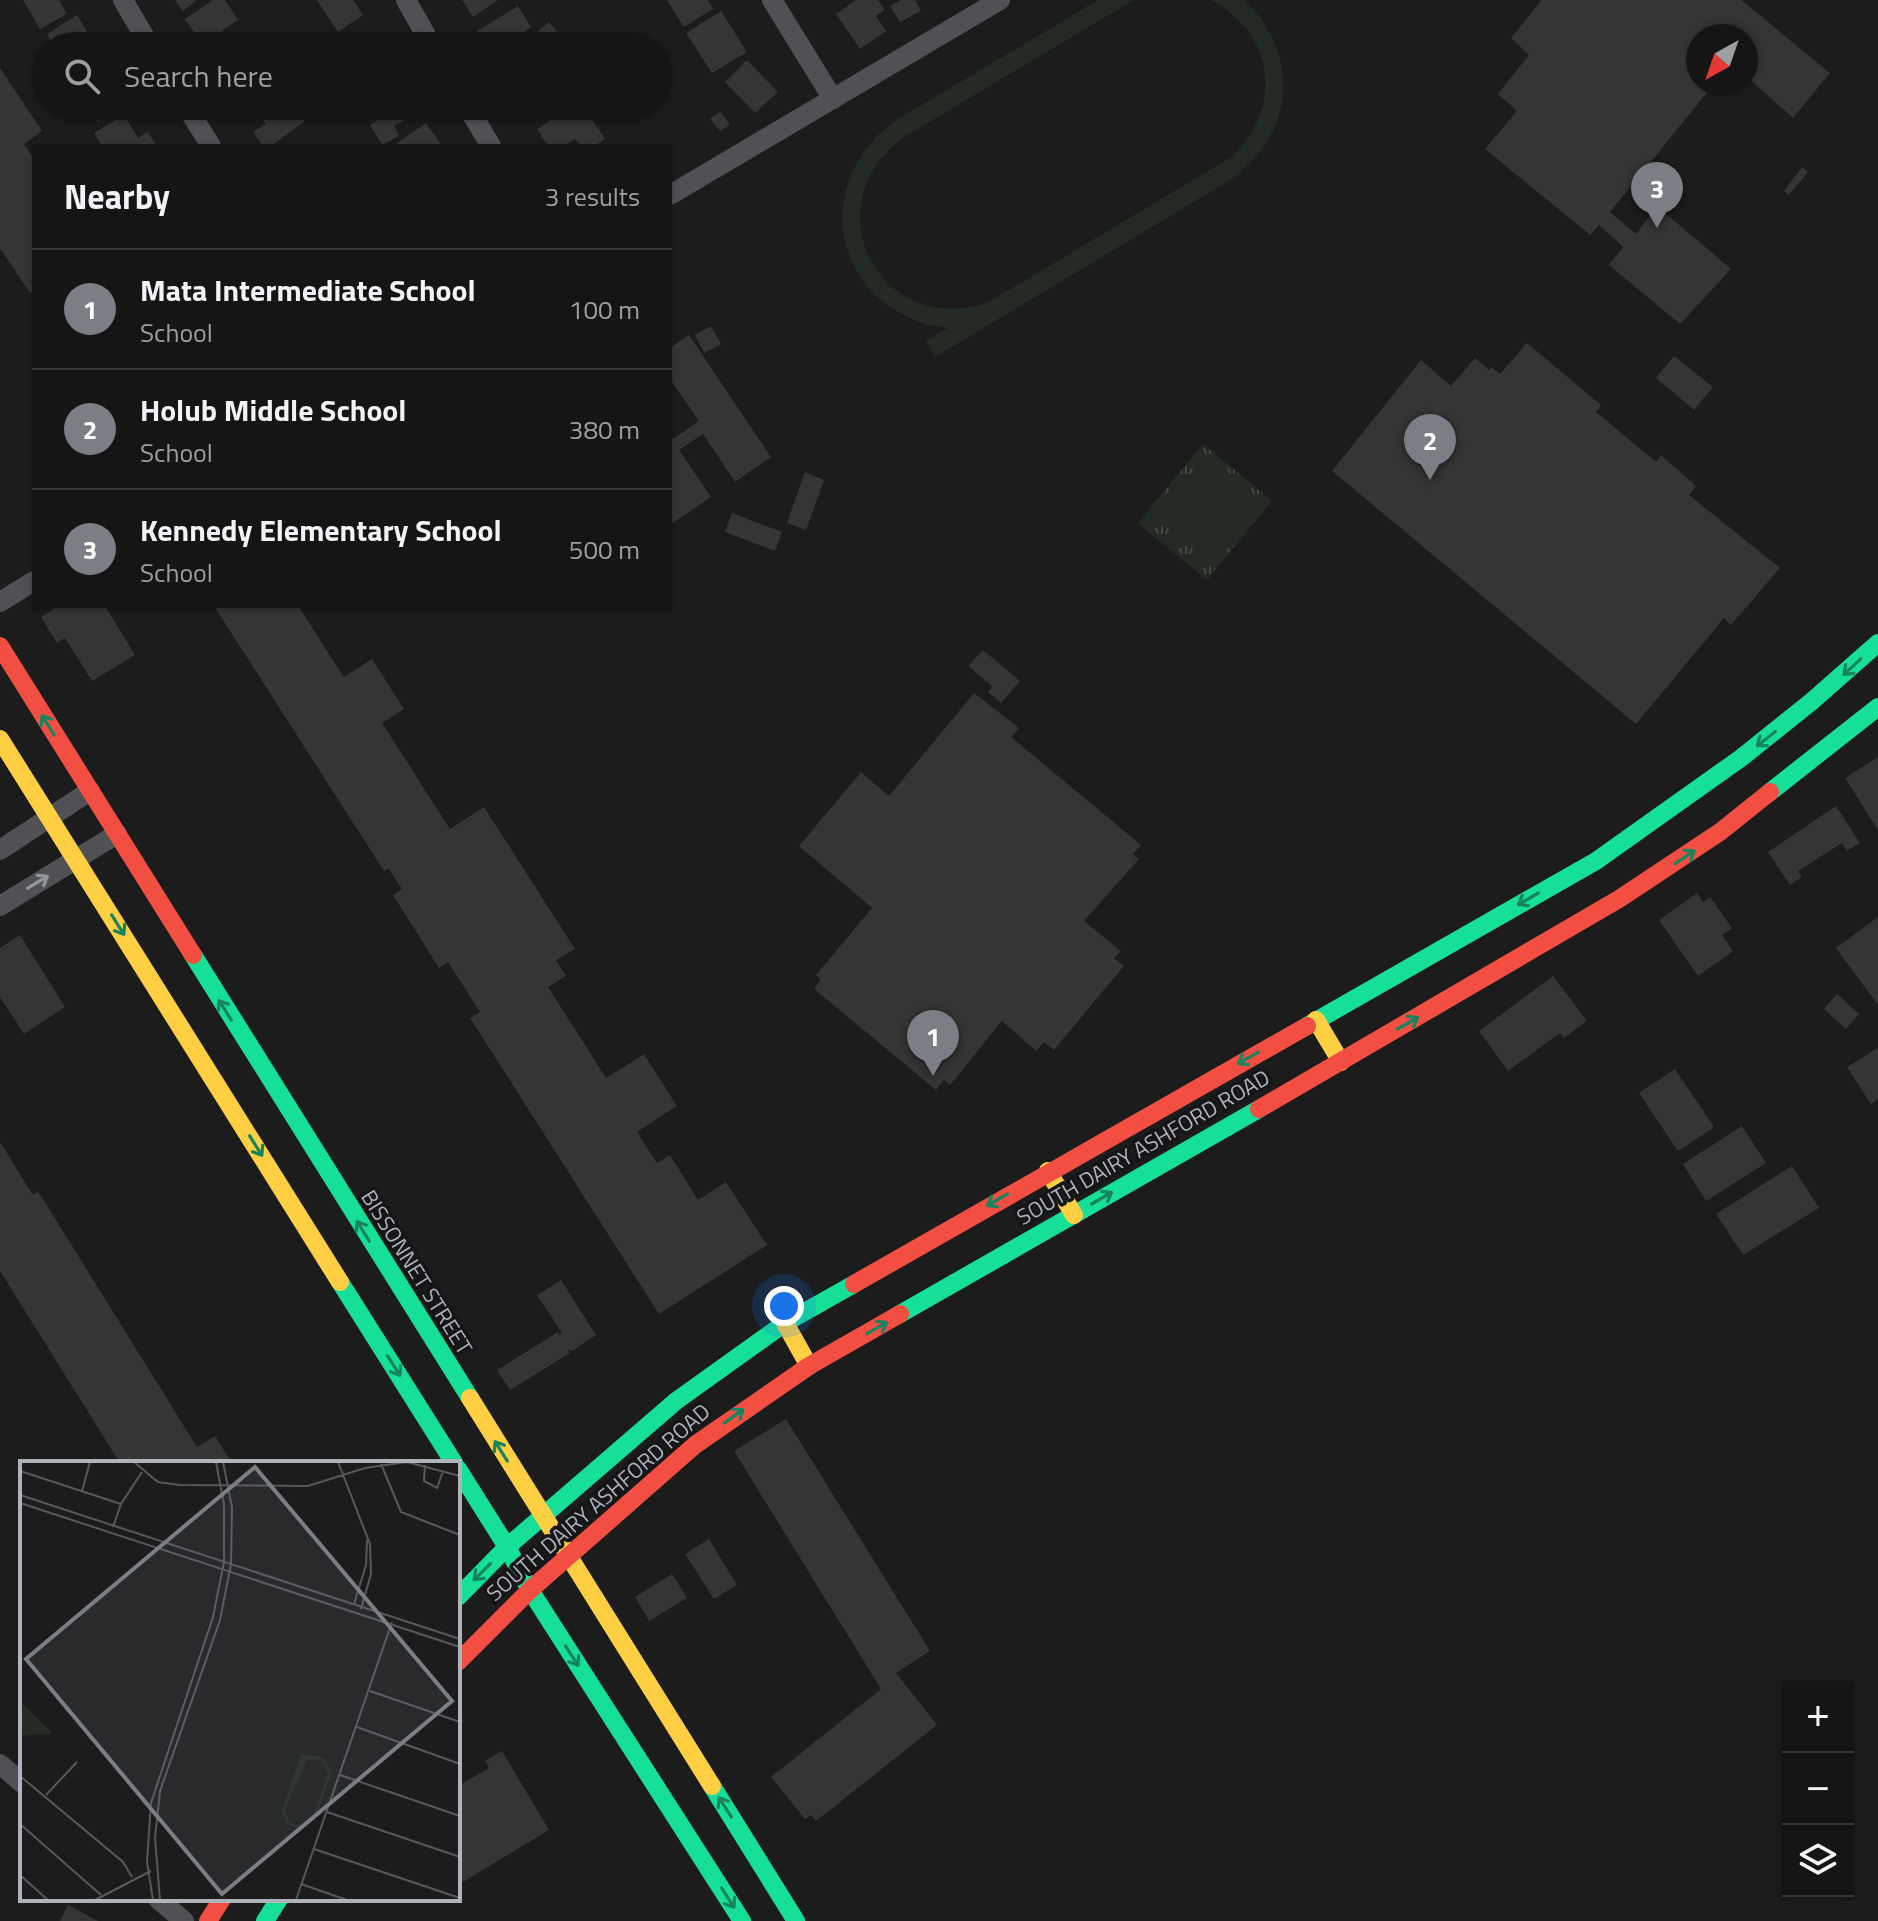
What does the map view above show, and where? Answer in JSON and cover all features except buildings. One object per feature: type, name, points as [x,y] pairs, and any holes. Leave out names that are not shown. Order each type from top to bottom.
[{"type":"main road","name":"SOUTH DAIRY ASHFORD ROAD","points":[[460,1595],[507,1547],[676,1401],[785,1323],[1316,1020],[1607,880],[1720,832],[1842,708],[1878,643]]},
{"type":"main road","name":"BISSONNET STREET","points":[[0,646],[117,834],[248,1091],[453,1461]]},
{"type":"main road","name":"SOUTH DAIRY ASHFORD ROAD","points":[[460,1660],[530,1590],[695,1445],[809,1366],[1341,1062],[1607,880],[1705,785],[1842,708],[1878,707]]},
{"type":"main road","name":"BISSONNET STREET","points":[[0,739],[77,859],[248,1091],[543,1517],[568,1557],[728,1855],[742,1921]]},
{"type":"main road","points":[[1316,1020],[1341,1062]]},
{"type":"main road","points":[[1048,1171],[1074,1215]]},
{"type":"main road","points":[[785,1323],[809,1366]]},
{"type":"main road","name":"BISSONNET STREET","points":[[460,1472],[530,1590],[728,1855],[796,1921]]},
{"type":"main road","points":[[208,1921],[221,1901]]},
{"type":"main road","points":[[265,1921],[278,1901]]},
{"type":"street","points":[[123,0],[142,32]]},
{"type":"street","points":[[406,0],[424,32]]},
{"type":"street","points":[[772,0],[833,99]]},
{"type":"street","points":[[672,194],[1000,0]]},
{"type":"street","points":[[195,120],[210,144]]},
{"type":"street","points":[[475,120],[490,144]]},
{"type":"street","points":[[0,602],[32,582]]},
{"type":"street","points":[[0,850],[90,791]]},
{"type":"street","points":[[0,906],[117,834]]},
{"type":"street","points":[[0,1764],[20,1781]]},
{"type":"street","points":[[160,1901],[184,1921]]},
{"type":"green space","points":[[1098,0],[1134,0],[904,137],[876,165],[862,196],[861,228],[870,258],[888,284],[915,301],[948,309],[987,303],[1233,156],[1260,115],[1265,94],[1265,72],[1259,51],[1248,32],[1232,14],[1211,0],[1244,0],[1263,22],[1275,45],[1282,69],[1283,93],[1278,117],[1268,140],[1252,161],[1230,180],[935,357],[926,341],[948,328],[910,318],[880,299],[858,274],[846,244],[843,212],[850,179],[867,148],[895,121]]},
{"type":"green space","points":[[1203,444],[1272,501],[1207,580],[1138,523]]},
{"type":"green space","points":[[1199,464],[1223,484],[1182,535],[1158,515]]},
{"type":"green space","points":[[1229,489],[1253,509],[1211,560],[1187,540]]},
{"type":"traffic: fast","points":[[1307,1026],[1596,861],[1741,758],[1878,643]]},
{"type":"traffic: fast","points":[[1770,792],[1878,707]]},
{"type":"traffic: fast","points":[[193,955],[470,1398]]},
{"type":"traffic: fast","points":[[900,1314],[1259,1109]]},
{"type":"traffic: fast","points":[[340,1282],[453,1461]]},
{"type":"traffic: fast","points":[[460,1595],[507,1547],[676,1401],[785,1323],[854,1284]]},
{"type":"traffic: fast","points":[[460,1472],[530,1590],[742,1921]]},
{"type":"traffic: fast","points":[[712,1786],[796,1921]]},
{"type":"traffic: fast","points":[[265,1921],[278,1901]]},
{"type":"traffic: slow","points":[[0,739],[340,1282]]},
{"type":"traffic: slow","points":[[1316,1020],[1341,1062]]},
{"type":"traffic: slow","points":[[1048,1171],[1074,1215]]},
{"type":"traffic: slow","points":[[785,1323],[809,1366]]},
{"type":"traffic: slow","points":[[470,1398],[712,1786]]},
{"type":"traffic: jam","points":[[0,646],[193,955]]},
{"type":"traffic: jam","points":[[1259,1109],[1619,899],[1720,832],[1770,792]]},
{"type":"traffic: jam","points":[[854,1284],[1307,1026]]},
{"type":"traffic: jam","points":[[460,1660],[530,1590],[695,1445],[809,1366],[900,1314]]},
{"type":"traffic: jam","points":[[208,1921],[221,1901]]},
{"type":"place","name":"Kennedy Elementary School","points":[[1657,228]]},
{"type":"place","name":"Holub Middle School","points":[[1430,480]]},
{"type":"place","name":"Mata Intermediate School","points":[[933,1076]]}]
